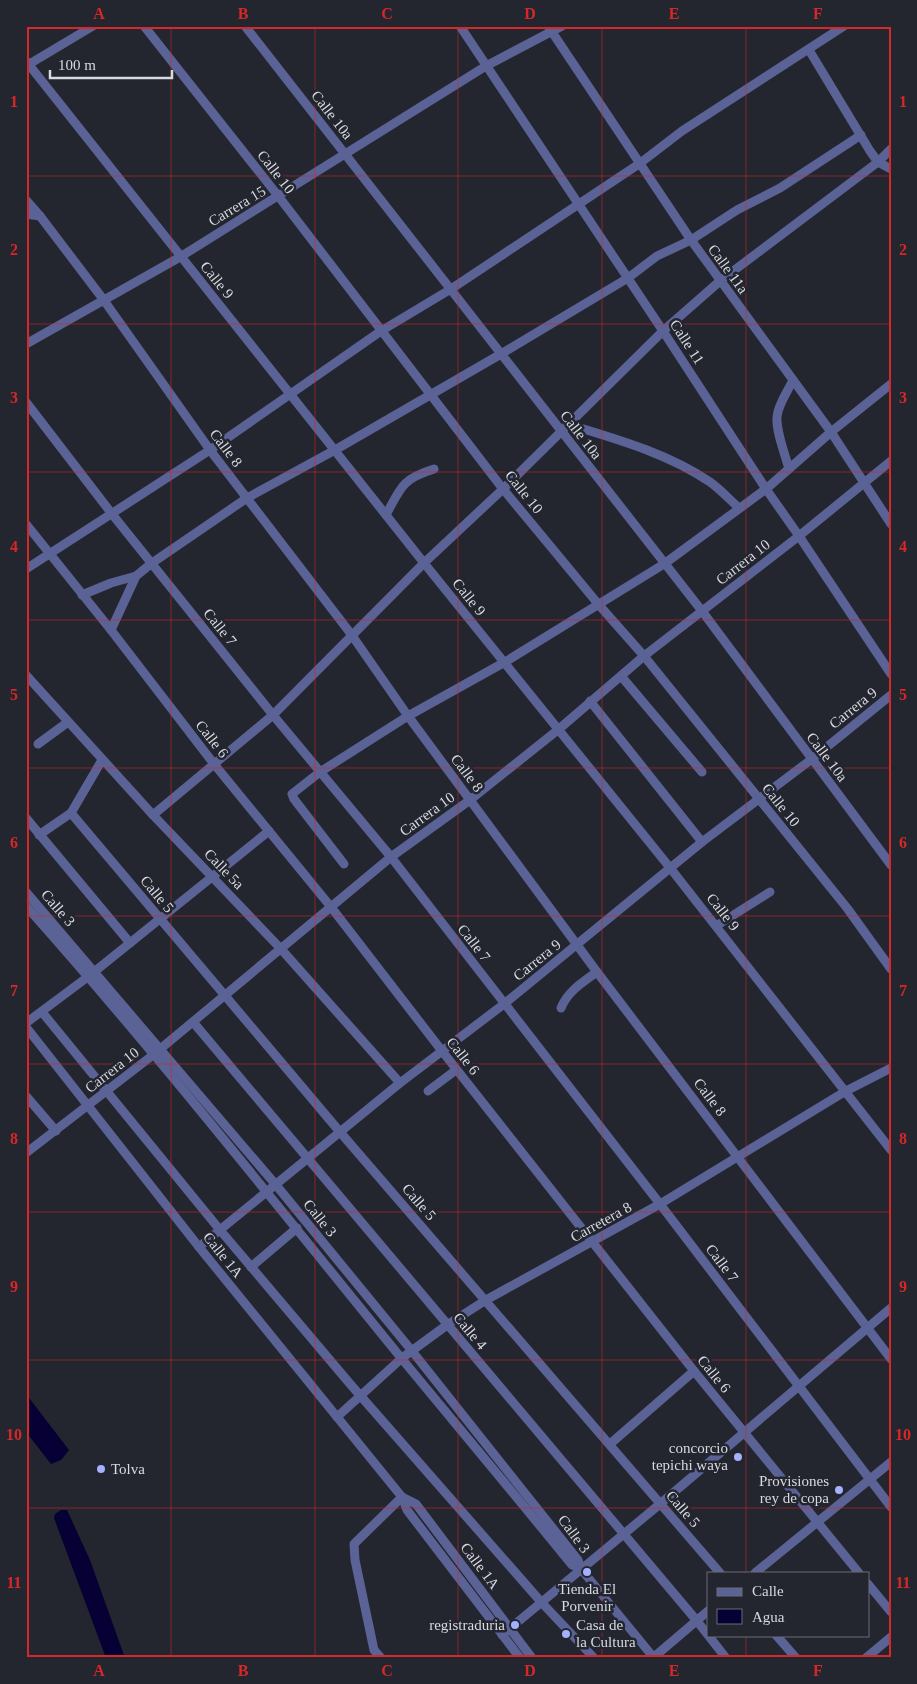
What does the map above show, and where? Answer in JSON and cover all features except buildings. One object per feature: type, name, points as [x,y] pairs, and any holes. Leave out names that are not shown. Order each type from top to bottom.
[{"type":"street","points":[[27,64],[93,26]]},
{"type":"street","name":"Calle 10","points":[[144,26],[279,197],[503,489],[599,606],[644,656],[847,908],[891,968]]},
{"type":"street","name":"Calle 10a","points":[[245,26],[501,354],[564,428],[891,865]]},
{"type":"street","name":"Calle 11","points":[[460,26],[663,330],[766,489],[891,674]]},
{"type":"street","name":"Carrera 15","points":[[26,344],[180,257],[279,197],[486,66],[550,29],[562,26]]},
{"type":"street","points":[[26,569],[170,474],[210,450],[381,331],[451,289],[639,164],[682,131],[844,26]]},
{"type":"street","name":"Calle 11a","points":[[550,29],[691,240],[831,432],[891,524]]},
{"type":"street","points":[[808,50],[878,162],[891,169]]},
{"type":"street","name":"Calle 9","points":[[27,64],[424,563],[671,869],[891,1150]]},
{"type":"street","points":[[82,595],[111,583],[136,576],[247,498],[335,450],[501,354],[628,278],[657,256],[691,240],[738,210],[780,188],[861,135]]},
{"type":"street","points":[[153,815],[273,714],[351,634],[503,489],[663,330],[720,281],[878,162],[891,149]]},
{"type":"street","name":"Calle 8","points":[[26,200],[103,299],[210,450],[351,634],[408,716],[597,972],[891,1359]]},
{"type":"street","points":[[26,214],[40,216]]},
{"type":"street","points":[[789,468],[778,426],[778,417],[781,404],[793,380]]},
{"type":"street","points":[[344,864],[292,794],[320,772],[408,716],[505,662],[599,606],[664,564],[766,489],[831,432],[891,384]]},
{"type":"street","name":"Calle 7","points":[[26,402],[112,514],[391,857],[660,1204],[891,1507]]},
{"type":"street","points":[[564,428],[652,452],[686,468],[711,483],[739,508]]},
{"type":"street","name":"Carrera 10","points":[[26,1154],[157,1052],[391,857],[470,800],[559,729],[644,656],[799,536],[891,460]]},
{"type":"street","points":[[386,515],[405,482],[434,469]]},
{"type":"street","name":"Calle 6","points":[[26,524],[111,630],[214,764],[331,907],[456,1070],[694,1371],[858,1572]]},
{"type":"street","points":[[111,630],[136,576]]},
{"type":"street","name":"Calle 5a","points":[[26,675],[102,760],[280,949],[400,1083]]},
{"type":"street","points":[[620,676],[702,772]]},
{"type":"street","name":"Carrera 9","points":[[199,1247],[400,1083],[578,945],[702,842],[812,759],[891,695]]},
{"type":"street","points":[[590,701],[702,842]]},
{"type":"street","points":[[38,744],[68,722]]},
{"type":"street","points":[[39,835],[71,814],[102,760]]},
{"type":"street","name":"Calle 5","points":[[71,814],[340,1132],[719,1572]]},
{"type":"street","points":[[26,818],[130,943]]},
{"type":"street","points":[[26,1023],[160,920],[269,830]]},
{"type":"street","name":"Calle 3","points":[[26,892],[402,1358],[572,1565],[581,1569]]},
{"type":"street","points":[[716,926],[770,892]]},
{"type":"street","name":"Calle 3","points":[[26,906],[92,974]]},
{"type":"street","points":[[561,1008],[573,989],[597,972]]},
{"type":"street","points":[[42,1012],[251,1267],[542,1602],[594,1658]]},
{"type":"street","name":"Calle 4","points":[[193,1022],[707,1634]]},
{"type":"street","name":"Calle 1A","points":[[26,1027],[199,1247],[402,1497],[406,1510],[520,1658]]},
{"type":"street","name":"Calle 3","points":[[157,1052],[276,1185],[412,1350],[578,1560],[581,1569],[654,1658]]},
{"type":"street","name":"Carretera 8","points":[[337,1417],[360,1394],[412,1350],[486,1300],[660,1204],[846,1091],[891,1068]]},
{"type":"street","points":[[428,1091],[456,1070]]},
{"type":"street","points":[[26,1096],[56,1131]]},
{"type":"street","points":[[251,1267],[297,1228]]},
{"type":"street","points":[[502,1635],[891,1308]]},
{"type":"street","points":[[610,1444],[694,1371]]},
{"type":"street","points":[[756,1572],[891,1462]]},
{"type":"street","points":[[381,1658],[374,1650],[355,1560],[354,1544],[402,1497]]},
{"type":"street","name":"Calle 1A","points":[[402,1497],[416,1504],[532,1658]]},
{"type":"street","points":[[870,1586],[891,1612]]},
{"type":"street","points":[[654,1658],[707,1612]]},
{"type":"street","name":"Calle 4","points":[[709,1636],[726,1658]]},
{"type":"street","points":[[777,1636],[796,1658]]},
{"type":"street","points":[[866,1658],[891,1637]]},
{"type":"water","points":[[26,1394],[69,1450],[61,1460],[51,1464],[26,1432]]},
{"type":"water","points":[[61,1510],[67,1510],[90,1560],[125,1658],[106,1658],[54,1518],[55,1514]]},
{"type":"place","name":"concorcio tepichi waya","points":[[738,1457]]},
{"type":"place","name":"Tolva","points":[[101,1469]]},
{"type":"place","name":"Provisiones rey de copa","points":[[839,1490]]},
{"type":"place","name":"Tienda El Porvenir","points":[[587,1572]]},
{"type":"place","name":"registraduria","points":[[515,1625]]},
{"type":"place","name":"Casa de la Cultura","points":[[566,1634]]}]
